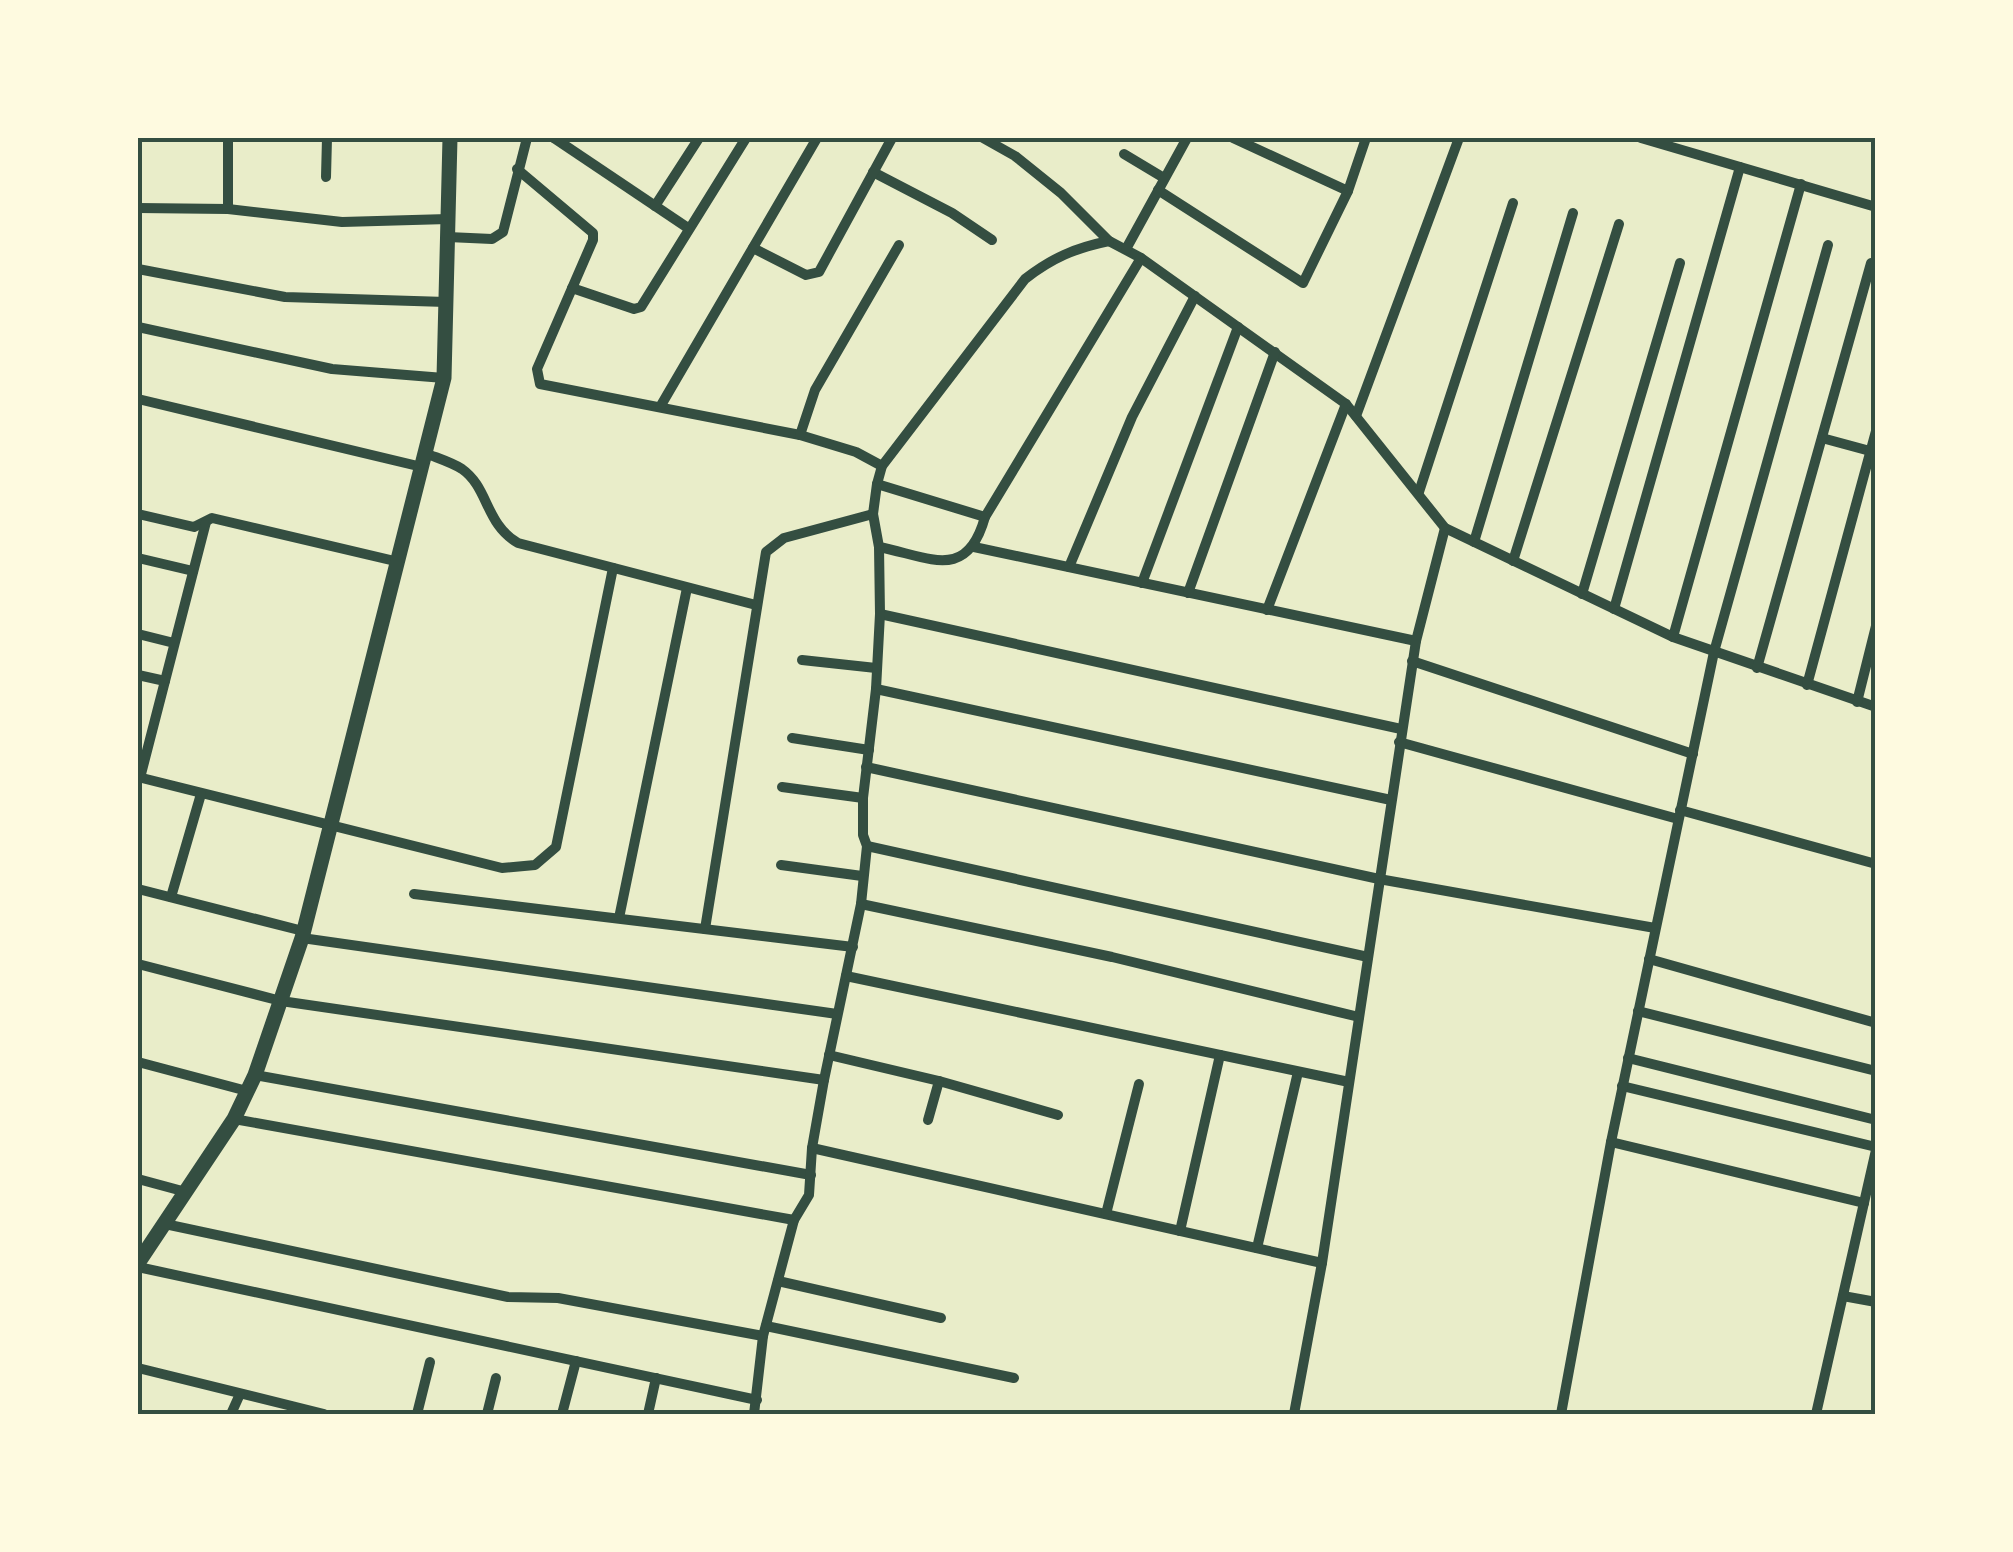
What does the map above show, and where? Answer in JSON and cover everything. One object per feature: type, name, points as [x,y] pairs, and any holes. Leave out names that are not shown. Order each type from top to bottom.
[{"type":"street","points":[[228,138],[228,209]]},
{"type":"street","points":[[326,177],[327,138]]},
{"type":"street","points":[[450,138],[444,378],[303,934],[281,1002],[234,1119],[138,1265],[757,1400]]},
{"type":"street","points":[[448,237],[492,239],[506,228],[527,138]]},
{"type":"street","points":[[554,138],[688,228]]},
{"type":"street","points":[[655,206],[699,138]]},
{"type":"street","points":[[572,288],[639,308],[746,138]]},
{"type":"street","points":[[660,407],[817,138]]},
{"type":"street","points":[[753,248],[806,274],[819,272],[892,138]]},
{"type":"street","points":[[983,138],[1015,156],[1062,193],[1109,241],[1140,258],[1346,404],[1445,528],[1673,637],[1876,708]]},
{"type":"street","points":[[1126,249],[1187,138]]},
{"type":"street","points":[[1233,138],[1348,191]]},
{"type":"street","points":[[1158,190],[1301,283],[1307,279],[1348,191],[1366,138]]},
{"type":"street","points":[[1356,416],[1460,138]]},
{"type":"street","points":[[1641,138],[1876,207]]},
{"type":"street","points":[[1124,154],[1164,178]]},
{"type":"street","points":[[1614,609],[1740,167]]},
{"type":"street","points":[[518,169],[593,232],[593,240],[537,369],[537,380],[543,386],[800,435],[856,452],[882,466]]},
{"type":"street","points":[[874,172],[952,212],[992,240]]},
{"type":"street","points":[[1673,637],[1802,184]]},
{"type":"street","points":[[1419,492],[1513,203]]},
{"type":"street","points":[[138,208],[228,209],[342,222],[448,218]]},
{"type":"street","points":[[1474,542],[1573,212]]},
{"type":"street","points":[[1513,561],[1620,224]]},
{"type":"street","points":[[754,1414],[764,1331],[794,1220],[809,1195],[812,1148],[824,1080],[861,904],[867,846],[863,835],[863,798],[880,614],[879,547],[873,514],[882,466],[1025,279],[1064,254],[1109,241]]},
{"type":"street","points":[[800,435],[815,390],[899,245]]},
{"type":"street","points":[[1561,1414],[1610,1142],[1714,652],[1828,245]]},
{"type":"street","points":[[879,547],[950,561],[974,547],[984,517],[1140,258]]},
{"type":"street","points":[[1582,594],[1680,263]]},
{"type":"street","points":[[1757,668],[1871,263]]},
{"type":"street","points":[[138,270],[286,296],[446,302]]},
{"type":"street","points":[[1069,567],[1132,417],[1195,296]]},
{"type":"street","points":[[1142,583],[1238,326]]},
{"type":"street","points":[[138,327],[332,369],[444,378]]},
{"type":"street","points":[[1188,593],[1275,352]]},
{"type":"street","points":[[138,399],[464,470],[504,535],[518,543],[756,606]]},
{"type":"street","points":[[1267,610],[1346,404]]},
{"type":"street","points":[[1807,685],[1876,431]]},
{"type":"street","points":[[1822,438],[1870,451]]},
{"type":"street","points":[[878,484],[984,517]]},
{"type":"street","points":[[138,514],[194,527],[212,518],[398,562]]},
{"type":"street","points":[[705,929],[763,559],[777,541],[873,514]]},
{"type":"street","points":[[206,520],[139,778],[502,868],[535,865],[556,846],[612,568]]},
{"type":"street","points":[[1294,1414],[1322,1263],[1412,661],[1445,528]]},
{"type":"street","points":[[974,547],[1416,641]]},
{"type":"street","points":[[138,558],[193,571]]},
{"type":"street","points":[[618,918],[686,588]]},
{"type":"street","points":[[880,614],[1402,729]]},
{"type":"street","points":[[1857,702],[1876,626]]},
{"type":"street","points":[[138,634],[174,643]]},
{"type":"street","points":[[802,660],[876,668]]},
{"type":"street","points":[[1412,661],[1693,754]]},
{"type":"street","points":[[138,675],[165,681]]},
{"type":"street","points":[[876,689],[1390,800]]},
{"type":"street","points":[[792,738],[868,750]]},
{"type":"street","points":[[1399,742],[1876,864]]},
{"type":"street","points":[[866,767],[1380,879],[1656,928]]},
{"type":"street","points":[[782,787],[863,798]]},
{"type":"street","points":[[172,897],[201,794]]},
{"type":"street","points":[[867,846],[1368,957]]},
{"type":"street","points":[[781,865],[862,876]]},
{"type":"street","points":[[138,888],[303,934],[838,1014]]},
{"type":"street","points":[[414,894],[853,947]]},
{"type":"street","points":[[861,904],[1112,957],[1359,1017]]},
{"type":"street","points":[[1649,959],[1876,1023]]},
{"type":"street","points":[[138,964],[281,1002],[824,1080]]},
{"type":"street","points":[[846,976],[1350,1082]]},
{"type":"street","points":[[1638,1012],[1876,1071]]},
{"type":"street","points":[[829,1055],[1058,1115]]},
{"type":"street","points":[[1180,1231],[1220,1056]]},
{"type":"street","points":[[1628,1058],[1876,1120]]},
{"type":"street","points":[[138,1062],[247,1091]]},
{"type":"street","points":[[1257,1248],[1298,1072]]},
{"type":"street","points":[[254,1074],[812,1175]]},
{"type":"street","points":[[928,1120],[939,1081]]},
{"type":"street","points":[[1106,1214],[1139,1084]]},
{"type":"street","points":[[1622,1086],[1875,1152],[1816,1414]]},
{"type":"street","points":[[234,1119],[794,1220]]},
{"type":"street","points":[[1610,1142],[1864,1203]]},
{"type":"street","points":[[812,1148],[1322,1263]]},
{"type":"street","points":[[138,1179],[186,1192]]},
{"type":"street","points":[[165,1224],[508,1297],[558,1298],[764,1331],[1014,1378]]},
{"type":"street","points":[[778,1282],[942,1318]]},
{"type":"street","points":[[1843,1296],[1876,1302]]},
{"type":"street","points":[[562,1414],[576,1361]]},
{"type":"street","points":[[416,1414],[430,1362]]},
{"type":"street","points":[[138,1368],[240,1394],[274,1408],[324,1414]]},
{"type":"street","points":[[487,1414],[496,1378]]},
{"type":"street","points":[[648,1414],[656,1378]]},
{"type":"street","points":[[231,1414],[240,1394]]}]
